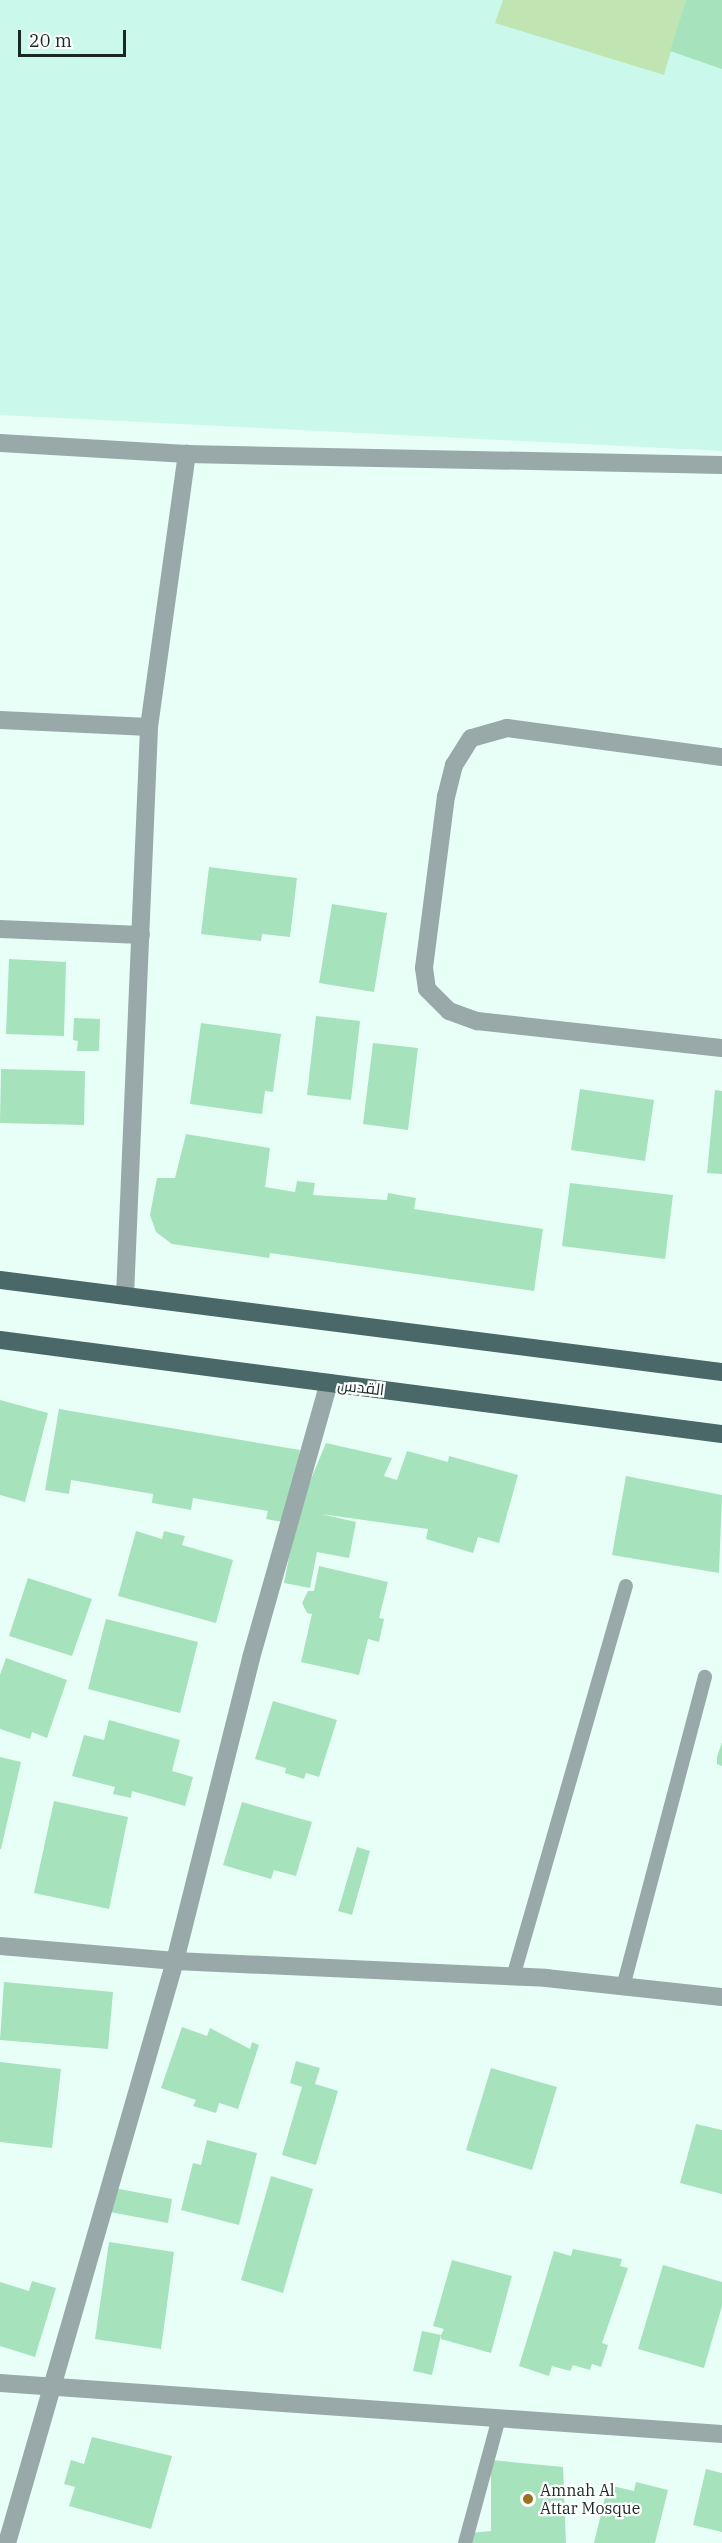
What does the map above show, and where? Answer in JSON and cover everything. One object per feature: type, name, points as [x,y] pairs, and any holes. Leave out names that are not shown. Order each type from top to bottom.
[{"type":"main road","points":[[0,1280],[722,1372]]},
{"type":"main road","name":"القدس","points":[[0,1341],[722,1434]]},
{"type":"street","points":[[0,443],[187,454],[722,465]]},
{"type":"street","points":[[125,1296],[149,727],[187,454]]},
{"type":"street","points":[[0,720],[149,727]]},
{"type":"street","points":[[722,757],[507,728],[471,738],[454,765],[446,796],[424,968],[427,989],[449,1011],[477,1021],[722,1048]]},
{"type":"street","points":[[0,929],[141,935]]},
{"type":"street","points":[[7,2543],[175,1961],[251,1658],[328,1383]]},
{"type":"street","points":[[0,1947],[175,1961],[513,1977],[722,1997]]},
{"type":"street","points":[[0,2383],[722,2434]]},
{"type":"lane","points":[[513,1977],[626,1586]]},
{"type":"lane","points":[[623,1987],[705,1677]]},
{"type":"lane","points":[[465,2543],[499,2418]]},
{"type":"shaded area","points":[[0,0],[722,0],[722,451],[0,415]]},
{"type":"shaded area","points":[[503,0],[686,0],[664,75],[495,23]]},
{"type":"building","points":[[686,0],[722,0],[722,69],[670,51]]},
{"type":"building","points":[[209,867],[297,878],[290,937],[262,934],[261,941],[201,934]]},
{"type":"building","points":[[332,904],[387,913],[374,992],[319,983]]},
{"type":"building","points":[[9,959],[66,962],[64,1036],[6,1034]]},
{"type":"building","points":[[316,1016],[360,1021],[351,1100],[307,1095]]},
{"type":"building","points":[[74,1018],[100,1019],[99,1051],[77,1051],[78,1041],[73,1040]]},
{"type":"building","points":[[201,1023],[281,1034],[273,1092],[265,1091],[262,1114],[190,1104]]},
{"type":"building","points":[[373,1043],[418,1048],[408,1130],[363,1124]]},
{"type":"building","points":[[1,1069],[85,1071],[84,1125],[0,1123]]},
{"type":"building","points":[[580,1089],[654,1100],[645,1161],[571,1150]]},
{"type":"building","points":[[715,1090],[722,1091],[722,1174],[707,1173]]},
{"type":"building","points":[[186,1134],[270,1148],[265,1187],[295,1192],[297,1181],[315,1183],[313,1195],[387,1200],[388,1193],[416,1198],[414,1209],[543,1229],[534,1291],[270,1253],[269,1258],[172,1244],[156,1232],[150,1215],[157,1178],[175,1178]]},
{"type":"building","points":[[570,1183],[673,1195],[665,1259],[562,1246]]},
{"type":"building","points":[[0,1400],[48,1413],[25,1502],[0,1495]]},
{"type":"building","points":[[59,1409],[300,1450],[288,1523],[266,1519],[268,1511],[193,1498],[191,1510],[152,1503],[153,1494],[71,1480],[69,1494],[45,1490]]},
{"type":"building","points":[[326,1443],[392,1458],[384,1476],[397,1480],[407,1451],[448,1462],[449,1456],[518,1475],[499,1543],[478,1537],[473,1553],[426,1539],[428,1529],[321,1514],[356,1522],[349,1558],[317,1552],[310,1588],[284,1583],[298,1510]]},
{"type":"building","points":[[626,1476],[722,1495],[719,1573],[612,1555]]},
{"type":"building","points":[[136,1531],[162,1539],[164,1531],[185,1536],[182,1545],[233,1560],[216,1623],[118,1596]]},
{"type":"building","points":[[319,1566],[388,1582],[379,1618],[384,1619],[379,1642],[368,1639],[359,1675],[301,1662],[312,1614],[307,1613],[302,1603],[308,1591],[314,1591]]},
{"type":"building","points":[[28,1578],[92,1599],[72,1656],[9,1636]]},
{"type":"building","points":[[106,1619],[198,1642],[180,1713],[88,1689]]},
{"type":"building","points":[[6,1658],[67,1680],[47,1738],[32,1732],[30,1739],[0,1729],[0,1675]]},
{"type":"building","points":[[273,1701],[337,1720],[319,1777],[306,1773],[304,1779],[285,1773],[286,1768],[255,1759]]},
{"type":"building","points":[[109,1720],[180,1740],[172,1771],[193,1777],[185,1806],[132,1791],[131,1798],[113,1794],[115,1787],[72,1776],[84,1735],[104,1740]]},
{"type":"building","points":[[722,1742],[722,1766],[717,1764],[717,1757]]},
{"type":"building","points":[[0,1757],[21,1762],[1,1849],[0,1849]]},
{"type":"building","points":[[54,1801],[128,1817],[109,1909],[34,1893]]},
{"type":"building","points":[[242,1802],[312,1822],[296,1876],[274,1870],[271,1879],[223,1865]]},
{"type":"building","points":[[357,1847],[370,1851],[352,1915],[338,1911]]},
{"type":"building","points":[[4,1982],[113,1992],[108,2049],[0,2040]]},
{"type":"building","points":[[182,2027],[207,2036],[210,2028],[250,2049],[252,2042],[259,2045],[238,2109],[219,2103],[216,2113],[193,2106],[196,2100],[161,2088]]},
{"type":"building","points":[[296,2061],[320,2068],[315,2084],[338,2091],[316,2165],[282,2155],[302,2087],[290,2083]]},
{"type":"building","points":[[0,2062],[61,2069],[52,2148],[0,2142]]},
{"type":"building","points":[[491,2068],[557,2087],[532,2170],[466,2150]]},
{"type":"building","points":[[696,2124],[722,2130],[722,2194],[680,2183]]},
{"type":"building","points":[[207,2140],[257,2153],[239,2225],[181,2210],[193,2163],[201,2165]]},
{"type":"building","points":[[271,2176],[313,2189],[283,2293],[241,2280]]},
{"type":"building","points":[[114,2188],[172,2199],[168,2223],[110,2212]]},
{"type":"building","points":[[109,2242],[174,2252],[161,2349],[95,2339]]},
{"type":"building","points":[[573,2249],[622,2259],[620,2266],[628,2268],[602,2343],[608,2345],[601,2367],[592,2364],[590,2370],[573,2365],[570,2371],[552,2366],[549,2376],[519,2366],[554,2251],[571,2256]]},
{"type":"building","points":[[452,2260],[512,2276],[491,2353],[441,2339],[444,2329],[433,2326]]},
{"type":"building","points":[[663,2265],[722,2282],[722,2306],[704,2368],[638,2349]]},
{"type":"building","points":[[32,2281],[56,2288],[35,2357],[0,2346],[0,2282],[29,2291]]},
{"type":"building","points":[[422,2331],[441,2335],[432,2375],[413,2371]]},
{"type":"building","points":[[92,2437],[172,2456],[151,2529],[69,2506],[75,2487],[64,2484],[71,2460],[84,2464]]},
{"type":"building","name":"Amnah Al Attar Mosque","points":[[491,2460],[563,2467],[566,2543],[470,2543],[471,2533],[491,2531]]},
{"type":"building","points":[[706,2469],[722,2473],[722,2532],[693,2525]]},
{"type":"building","points":[[636,2482],[668,2490],[655,2543],[594,2543],[608,2485],[634,2491]]},
{"type":"place","name":"Amnah Al Attar Mosque","points":[[528,2499]]}]
